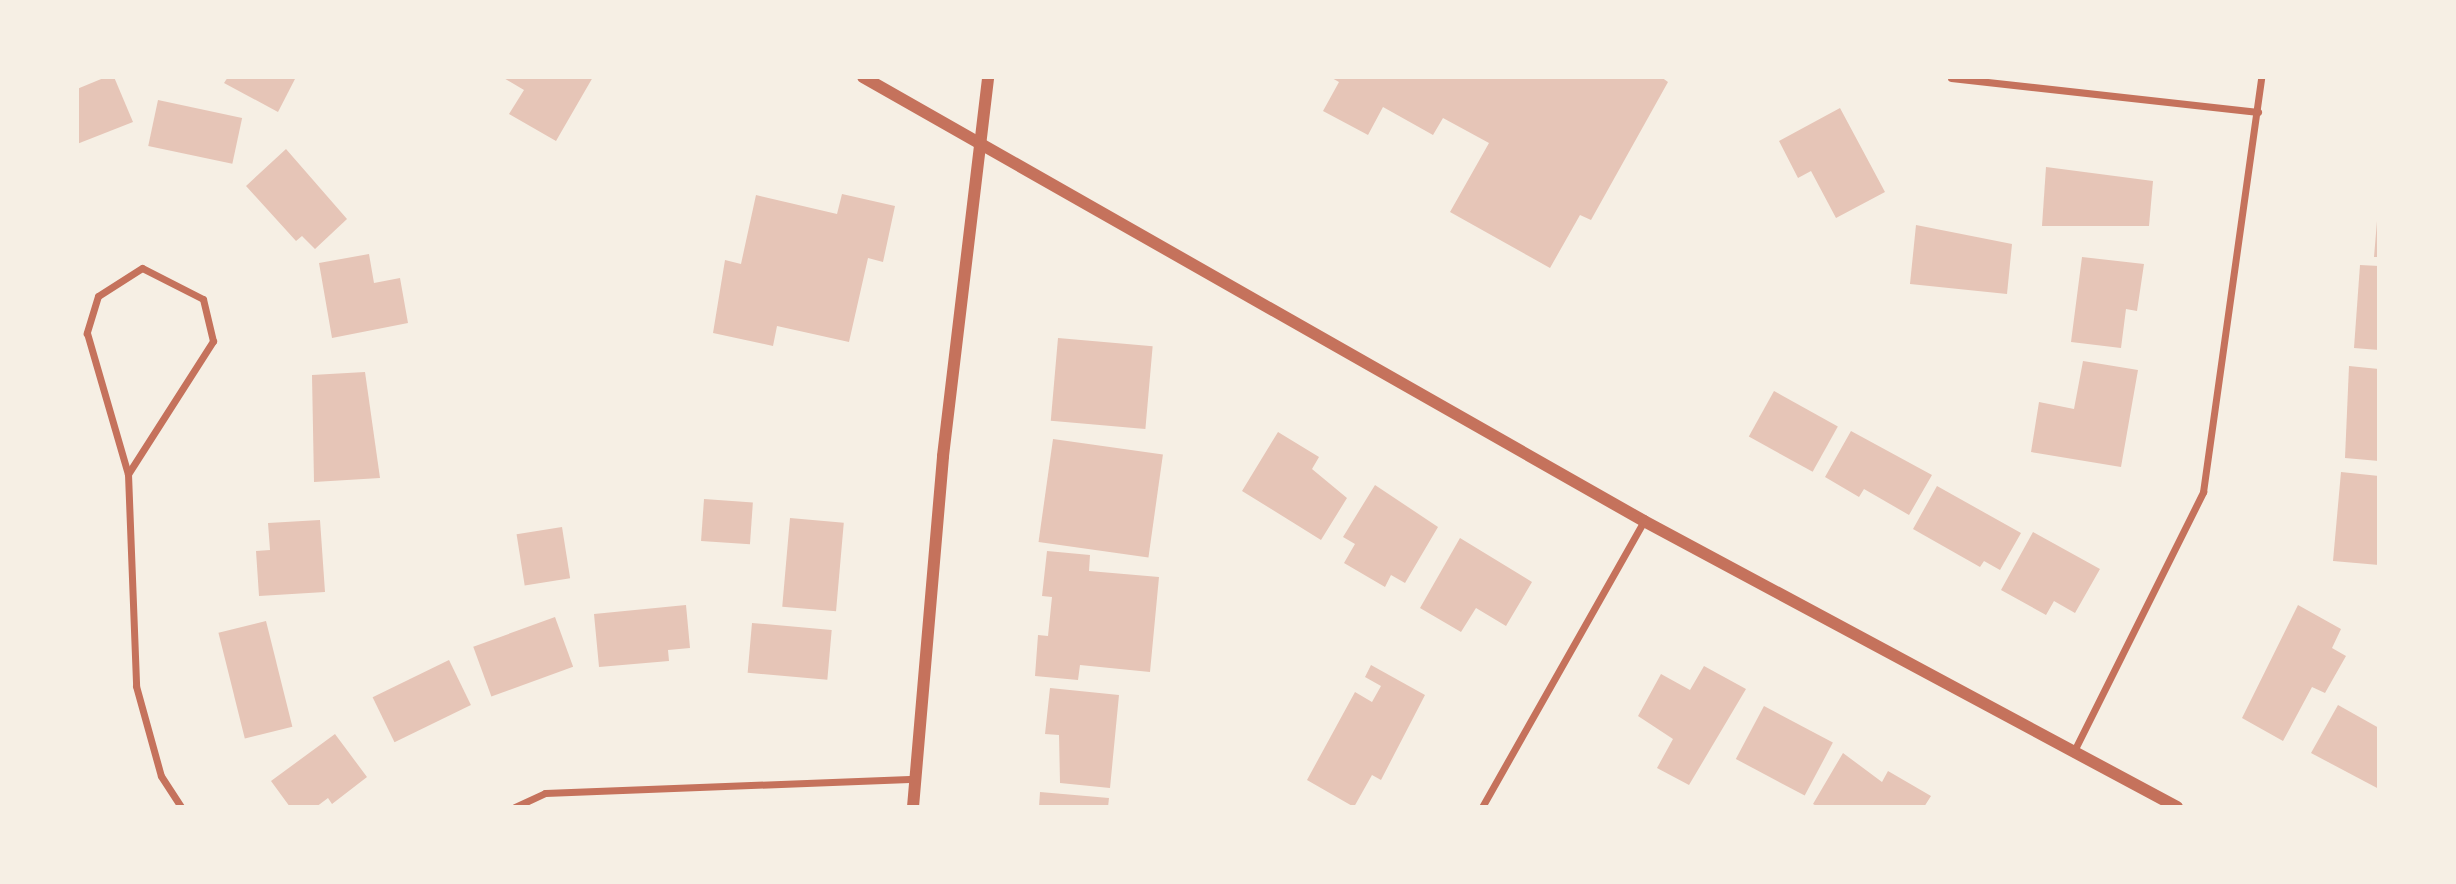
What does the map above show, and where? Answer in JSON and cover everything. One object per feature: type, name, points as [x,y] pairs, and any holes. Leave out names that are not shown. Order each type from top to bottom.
[{"type":"street","points":[[863,77],[1644,520],[2073,754],[2177,807]]},
{"type":"street","points":[[913,807],[979,143],[988,77]]},
{"type":"street","points":[[2073,754],[2203,492],[2261,77]]},
{"type":"street","points":[[1951,78],[2258,112]]},
{"type":"street","points":[[128,474],[213,341],[203,299],[142,268],[98,296],[87,333],[128,474],[136,686],[161,776],[181,807]]},
{"type":"street","points":[[1482,807],[1644,520]]},
{"type":"street","points":[[514,807],[545,793],[916,779]]},
{"type":"building","points":[[106,77],[114,77],[133,122],[77,144],[77,89]]},
{"type":"building","points":[[228,77],[296,77],[278,112],[224,83]]},
{"type":"building","points":[[502,77],[593,77],[556,141],[509,114],[524,90]]},
{"type":"building","points":[[1330,77],[1661,77],[1668,82],[1591,220],[1580,215],[1550,268],[1450,212],[1489,143],[1443,118],[1433,135],[1383,107],[1368,135],[1323,111],[1339,82]]},
{"type":"building","points":[[158,100],[242,118],[232,164],[148,146]]},
{"type":"building","points":[[1840,108],[1885,192],[1836,218],[1811,171],[1798,178],[1779,141]]},
{"type":"building","points":[[286,149],[347,219],[315,249],[302,236],[296,241],[246,186]]},
{"type":"building","points":[[2046,167],[2153,181],[2149,226],[2042,226]]},
{"type":"building","points":[[842,194],[895,206],[883,262],[868,258],[849,342],[777,326],[773,346],[713,333],[725,260],[741,264],[756,195],[837,214]]},
{"type":"building","points":[[2377,221],[2379,257],[2374,257]]},
{"type":"building","points":[[1916,225],[2012,244],[2007,294],[1910,284]]},
{"type":"building","points":[[369,254],[374,283],[400,278],[408,323],[332,338],[319,263]]},
{"type":"building","points":[[2082,257],[2144,264],[2137,311],[2126,309],[2121,348],[2071,342]]},
{"type":"building","points":[[2360,265],[2379,266],[2379,350],[2354,348]]},
{"type":"building","points":[[1058,338],[1153,346],[1145,429],[1051,421]]},
{"type":"building","points":[[2083,361],[2138,370],[2121,467],[2031,452],[2039,402],[2074,409]]},
{"type":"building","points":[[2349,366],[2379,369],[2379,461],[2345,458]]},
{"type":"building","points":[[365,372],[380,478],[314,482],[312,375]]},
{"type":"building","points":[[1774,391],[1838,426],[1813,472],[1749,436]]},
{"type":"building","points":[[1851,431],[1932,475],[1909,515],[1864,489],[1859,497],[1825,477]]},
{"type":"building","points":[[1278,432],[1319,457],[1312,469],[1347,498],[1321,540],[1242,491]]},
{"type":"building","points":[[1053,439],[1163,454],[1148,557],[1039,542]]},
{"type":"building","points":[[2341,472],[2379,476],[2379,565],[2333,561]]},
{"type":"building","points":[[1375,485],[1438,527],[1405,583],[1391,575],[1385,587],[1344,563],[1355,544],[1343,537]]},
{"type":"building","points":[[1937,486],[2021,533],[2000,570],[1984,561],[1980,567],[1913,529]]},
{"type":"building","points":[[704,499],[753,502],[750,544],[701,541]]},
{"type":"building","points":[[790,518],[844,523],[836,611],[782,607]]},
{"type":"building","points":[[320,520],[325,592],[259,596],[256,551],[270,550],[268,523]]},
{"type":"building","points":[[562,527],[570,578],[525,586],[517,534]]},
{"type":"building","points":[[2033,532],[2100,569],[2075,613],[2054,601],[2046,615],[2001,590]]},
{"type":"building","points":[[1460,538],[1532,582],[1506,626],[1476,608],[1461,632],[1420,608]]},
{"type":"building","points":[[1047,551],[1090,555],[1089,571],[1159,577],[1150,672],[1080,665],[1078,680],[1035,676],[1038,635],[1048,636],[1052,597],[1042,596]]},
{"type":"building","points":[[686,605],[690,648],[668,650],[669,661],[599,667],[594,614]]},
{"type":"building","points":[[2298,605],[2341,629],[2332,648],[2346,656],[2325,693],[2312,687],[2283,741],[2242,718]]},
{"type":"building","points":[[555,617],[573,667],[491,697],[473,647]]},
{"type":"building","points":[[266,621],[292,727],[245,739],[218,633]]},
{"type":"building","points":[[752,623],[832,630],[827,680],[748,673]]},
{"type":"building","points":[[449,660],[471,705],[395,742],[373,697]]},
{"type":"building","points":[[1371,665],[1425,695],[1381,780],[1372,775],[1354,807],[1307,780],[1355,692],[1372,702],[1381,686],[1365,677]]},
{"type":"building","points":[[1704,666],[1746,689],[1689,785],[1657,768],[1673,739],[1638,716],[1661,674],[1690,690]]},
{"type":"building","points":[[1050,688],[1119,695],[1110,788],[1060,783],[1059,735],[1045,734]]},
{"type":"building","points":[[2338,705],[2379,728],[2379,789],[2311,753]]},
{"type":"building","points":[[1764,706],[1833,743],[1805,796],[1736,759]]},
{"type":"building","points":[[335,734],[367,777],[332,804],[328,798],[316,807],[290,807],[271,781]]},
{"type":"building","points":[[1843,753],[1882,782],[1888,771],[1931,796],[1924,807],[1818,807],[1813,804]]},
{"type":"building","points":[[1040,792],[1109,798],[1108,807],[1039,807]]}]
